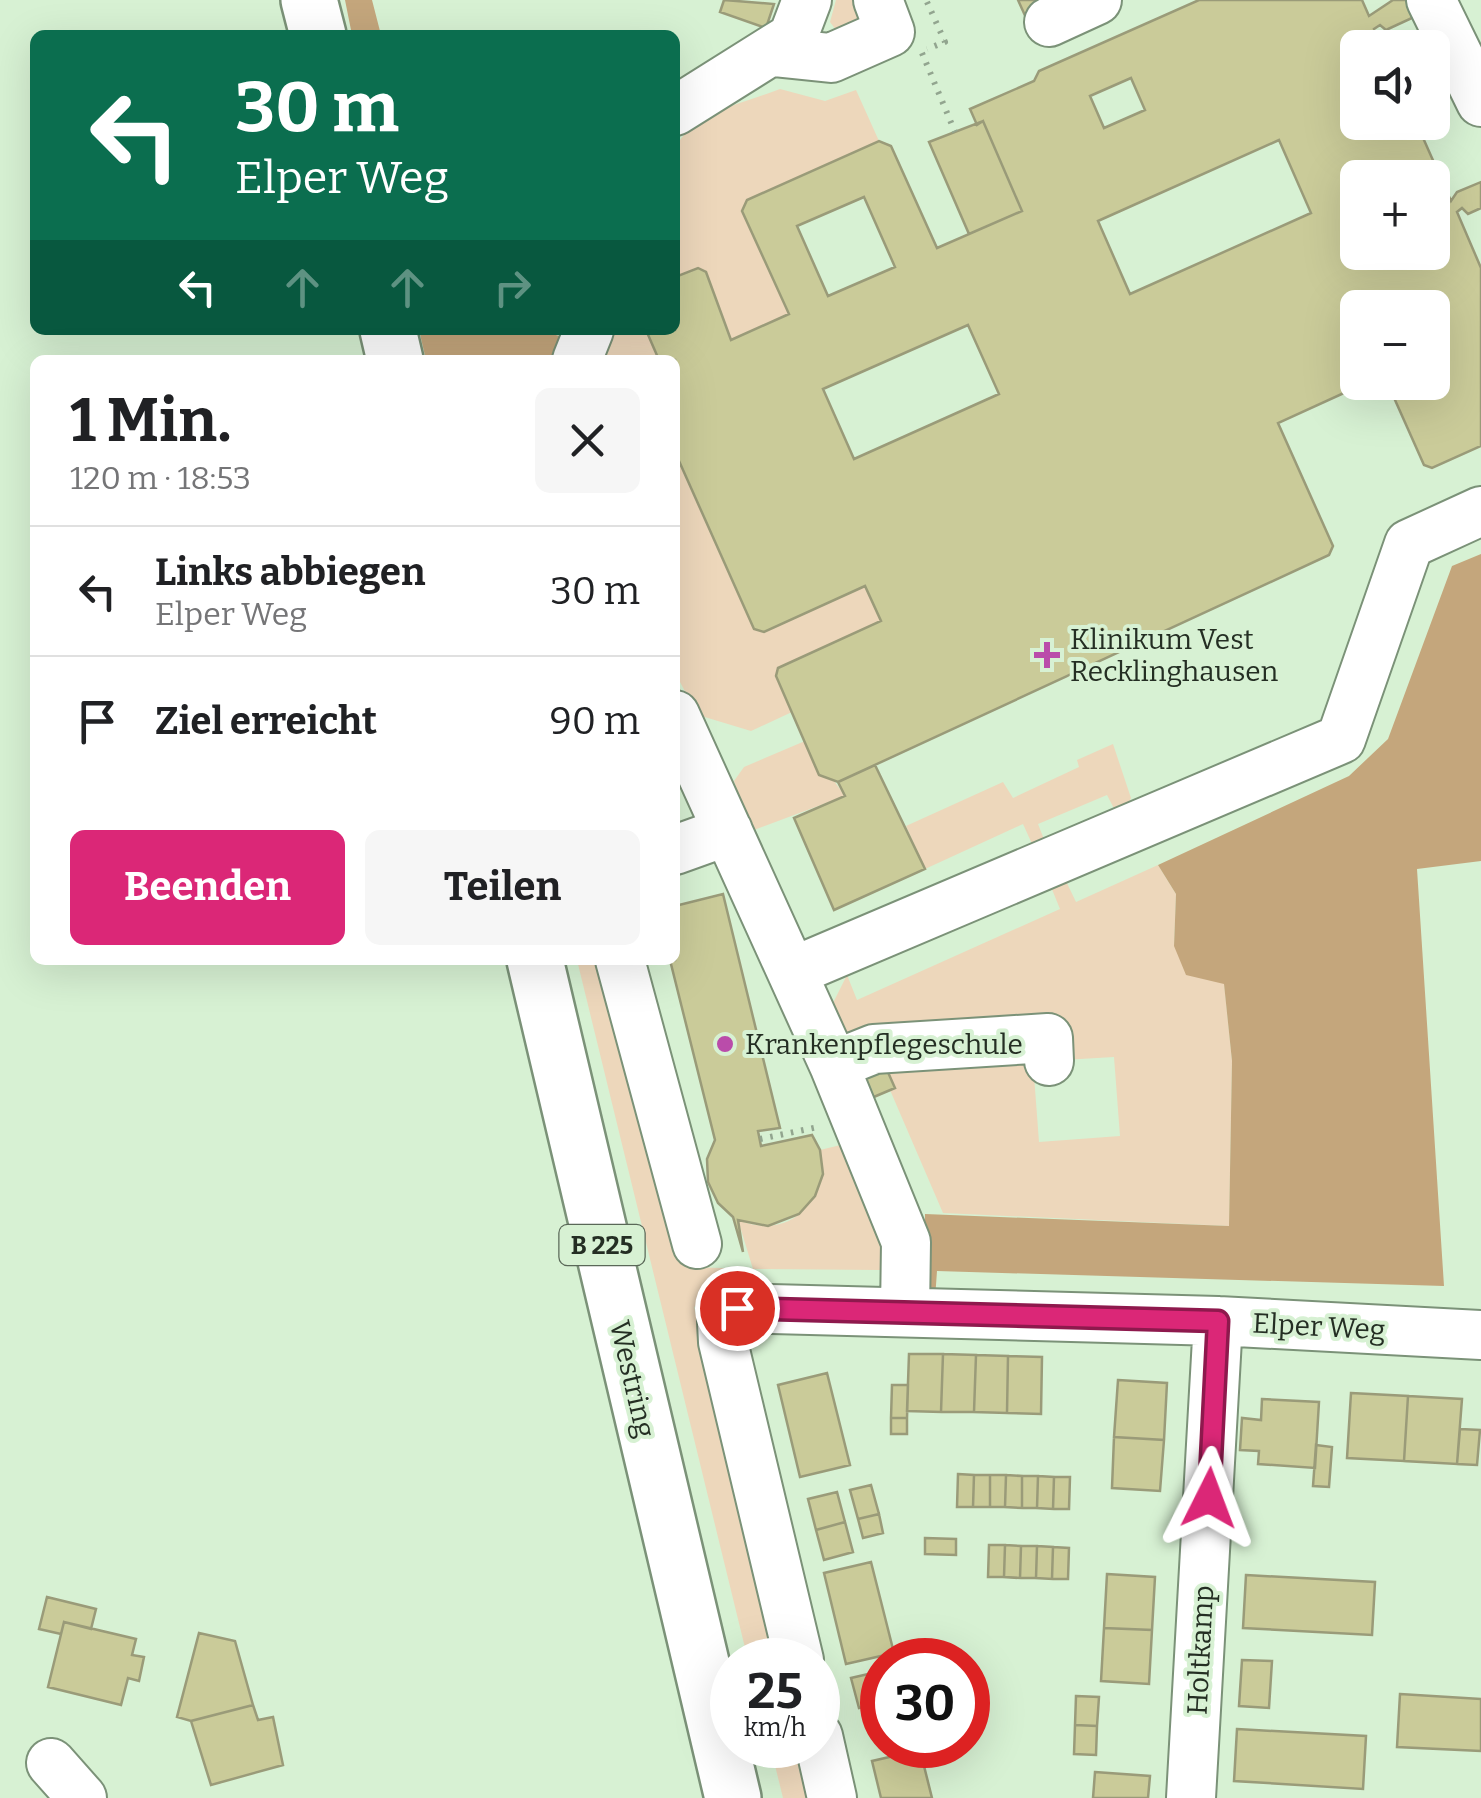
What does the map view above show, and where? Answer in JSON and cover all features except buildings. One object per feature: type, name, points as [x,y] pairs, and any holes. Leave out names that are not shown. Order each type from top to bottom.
[{"type":"main road","points":[[309,0],[317,30]]},
{"type":"main road","name":"Westring","points":[[535,965],[733,1798]]},
{"type":"street","points":[[680,107],[792,38],[807,0]]},
{"type":"street","points":[[773,52],[831,58],[890,32],[878,0]]},
{"type":"street","points":[[1049,22],[1097,0]]},
{"type":"street","points":[[1431,0],[1481,102]]},
{"type":"street","points":[[792,972],[1341,739],[1409,544],[1481,511]]},
{"type":"street","points":[[680,726],[834,1066],[906,1242],[906,1312]]},
{"type":"street","points":[[680,848],[728,831]]},
{"type":"street","points":[[621,965],[697,1244]]},
{"type":"street","points":[[834,1066],[874,1049],[1048,1038],[1049,1060]]},
{"type":"street","name":"Elper Weg","points":[[795,1638],[723,1342],[722,1322],[737,1308],[1218,1321],[1481,1335]]},
{"type":"street","name":"Holtkamp","points":[[1192,1798],[1218,1321]]},
{"type":"street","points":[[50,1763],[82,1798]]},
{"type":"street","points":[[825,1768],[832,1798]]},
{"type":"shaded area","points":[[345,0],[372,0],[380,30],[351,30]]},
{"type":"shaded area","points":[[836,0],[862,0],[865,16],[839,34],[830,22]]},
{"type":"shaded area","points":[[780,89],[825,101],[856,90],[879,141],[747,201],[743,211],[789,314],[731,340],[706,272],[698,268],[680,275],[680,141],[705,118]]},
{"type":"shaded area","points":[[420,335],[566,338],[560,355],[425,355]]},
{"type":"shaded area","points":[[605,335],[648,335],[657,355],[597,355]]},
{"type":"shaded area","points":[[680,463],[755,629],[764,632],[865,586],[881,621],[778,668],[776,676],[792,712],[751,731],[698,715],[680,682]]},
{"type":"shaded area","points":[[1481,554],[1481,861],[1417,869],[1444,1286],[937,1271],[935,1299],[924,1300],[925,1214],[1229,1226],[1232,1061],[1224,984],[1186,975],[1174,946],[1176,894],[1158,865],[1349,776],[1388,739],[1452,566]]},
{"type":"shaded area","points":[[805,741],[845,796],[751,831],[734,781],[744,767]]},
{"type":"shaded area","points":[[1113,744],[1131,798],[1120,820],[1107,795],[1038,824],[1049,852],[1038,857],[1023,824],[925,869],[906,826],[1003,782],[1013,798],[1079,767],[1077,760]]},
{"type":"shaded area","points":[[1158,865],[1176,894],[1174,946],[1224,983],[1232,1061],[1229,1226],[943,1213],[890,1090],[895,1087],[883,1061],[1033,1062],[1039,1142],[1120,1136],[1114,1057],[1063,1060],[850,1043],[830,1009],[847,975],[857,1000],[1060,909],[1049,882],[1064,877],[1076,902]]},
{"type":"shaded area","points":[[578,965],[609,965],[688,1267],[753,1269],[738,1220],[757,1225],[789,1221],[811,1201],[820,1169],[820,1150],[853,1142],[893,1237],[881,1299],[880,1270],[754,1269],[753,1297],[720,1296],[694,1307],[778,1638],[743,1638]]},
{"type":"shaded area","points":[[776,1768],[811,1768],[818,1798],[783,1798]]},
{"type":"place","name":"Klinikum Vest Recklinghausen","points":[[1047,655]]},
{"type":"place","name":"Krankenpflegeschule","points":[[725,1044]]},
{"type":"route","points":[[737,1308],[1218,1321],[1209,1498]]}]
